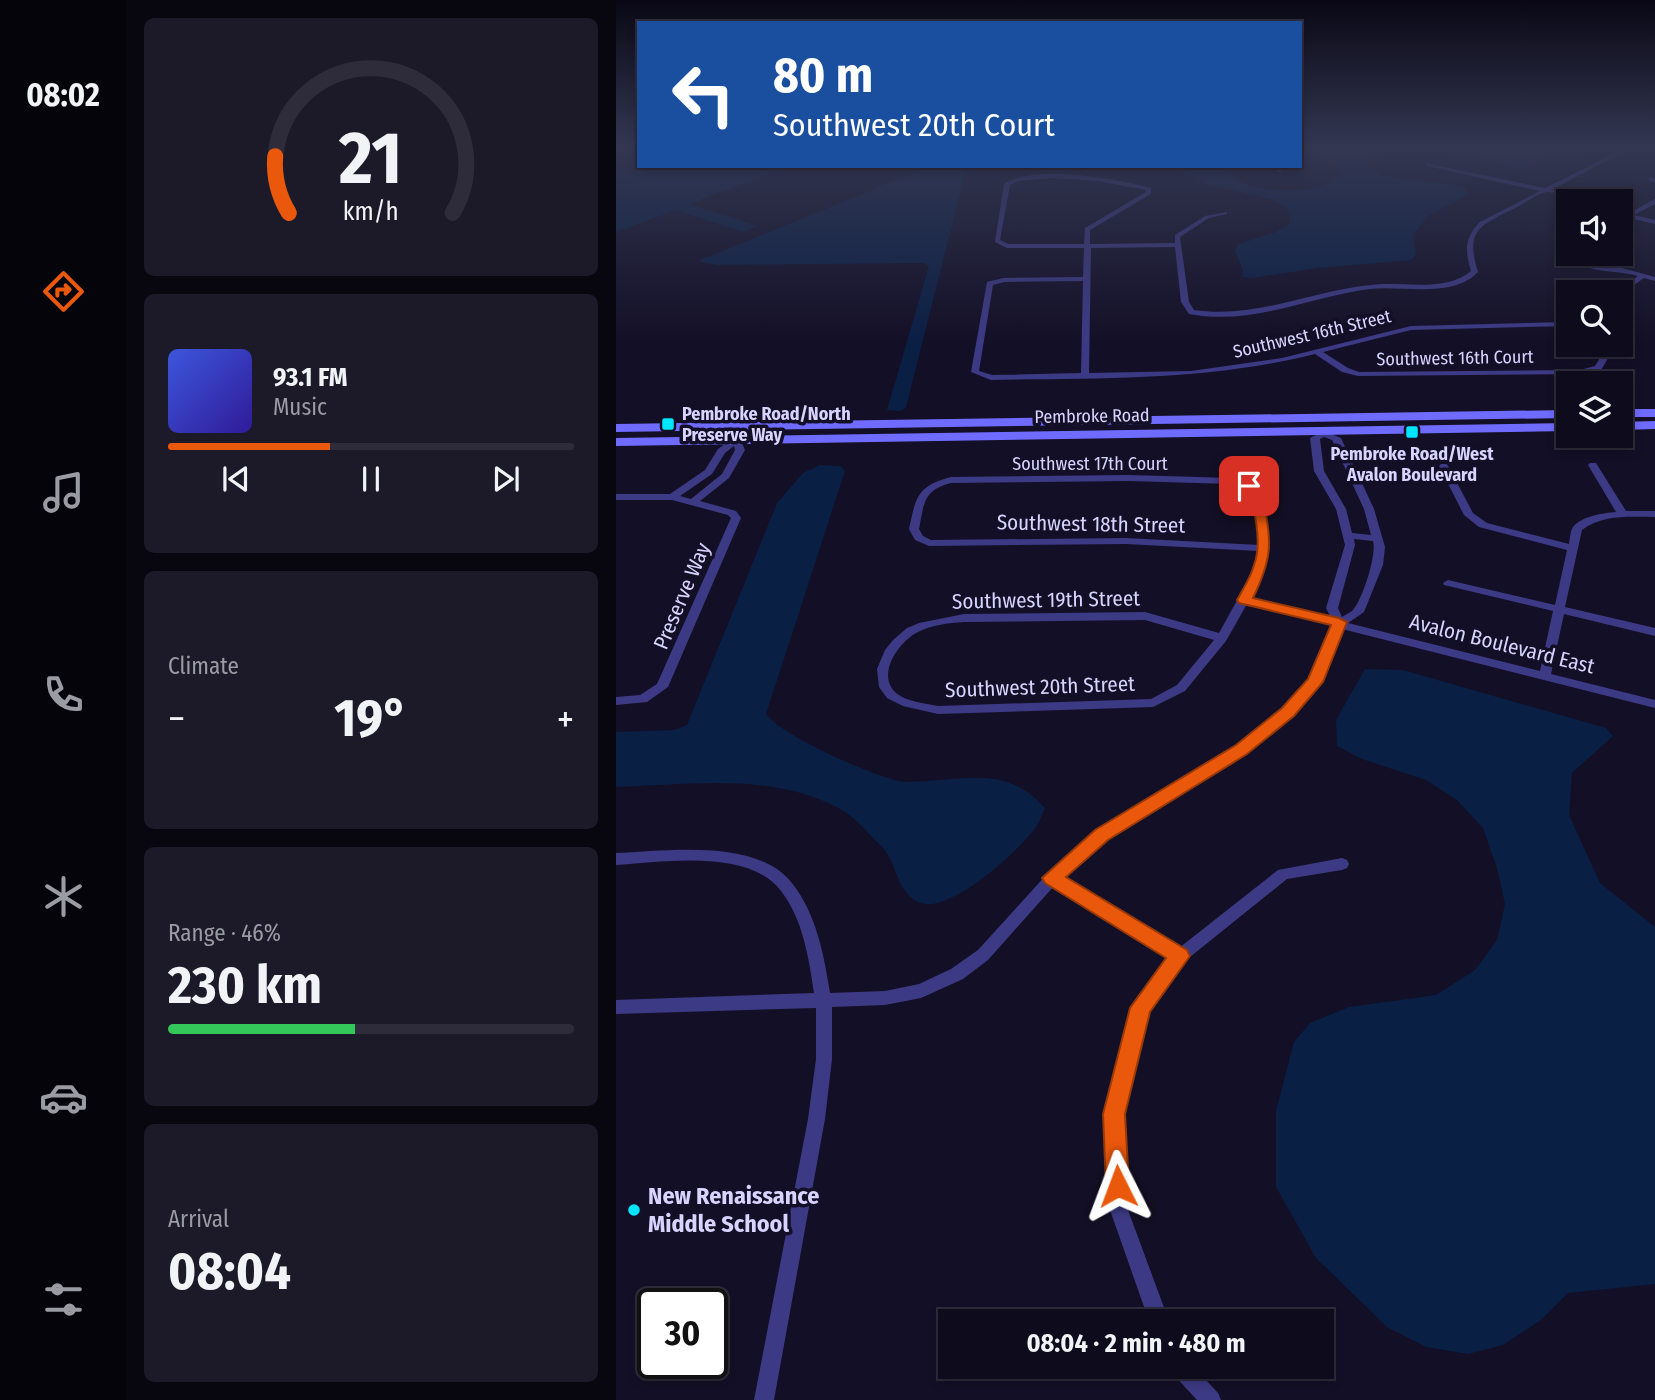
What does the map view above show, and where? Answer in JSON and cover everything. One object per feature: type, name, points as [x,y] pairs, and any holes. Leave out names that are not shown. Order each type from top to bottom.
[{"type":"main road","points":[[1633,413],[1655,413]]},
{"type":"main road","name":"Pembroke Road","points":[[616,442],[1322,427],[1556,415]]},
{"type":"main road","points":[[1633,426],[1655,425]]},
{"type":"main road","name":"Pembroke Road","points":[[616,428],[1556,427]]},
{"type":"street","points":[[1003,211],[999,244],[1176,245]]},
{"type":"street","points":[[1085,376],[1087,229],[1116,211]]},
{"type":"street","points":[[1225,213],[1207,217],[1177,236],[1185,302],[1192,312],[1213,315],[1246,313],[1337,292],[1451,284],[1469,279],[1475,272],[1467,247],[1474,230],[1509,211]]},
{"type":"street","points":[[1633,217],[1655,222]]},
{"type":"street","points":[[1589,266],[1655,279]]},
{"type":"street","points":[[1633,282],[1643,276]]},
{"type":"street","name":"Southwest 16th Street","points":[[1086,279],[990,284],[973,366],[980,375],[991,378],[1161,375],[1224,370],[1411,328],[1556,324]]},
{"type":"street","name":"Southwest 16th Court","points":[[1315,351],[1345,370],[1357,374],[1580,372],[1594,370],[1605,357]]},
{"type":"street","points":[[672,497],[709,472],[720,451],[736,440],[742,426]]},
{"type":"street","points":[[616,1007],[821,1002],[885,998],[921,991],[957,974],[983,955],[1052,878],[1102,835],[1241,749],[1288,712],[1315,682],[1339,622],[1358,612],[1378,565],[1377,538],[1370,509],[1336,438],[1322,427],[1315,438],[1319,471],[1341,509],[1350,545],[1332,608],[1339,622]]},
{"type":"street","points":[[692,503],[719,482],[738,458],[739,446],[736,440]]},
{"type":"street","points":[[1593,465],[1623,514]]},
{"type":"street","points":[[1444,466],[1469,515],[1483,525],[1573,548]]},
{"type":"street","points":[[701,477],[719,482]]},
{"type":"street","name":"Southwest 17th Court","points":[[919,537],[914,529],[923,491],[931,484],[951,480],[1129,478],[1231,481],[1249,486],[1257,494],[1265,548]]},
{"type":"street","name":"Preserve Way","points":[[616,497],[672,497],[732,513],[736,518],[662,687],[643,699],[616,701]]},
{"type":"street","points":[[1545,675],[1562,611],[1577,529],[1585,521],[1623,514],[1655,514]]},
{"type":"street","points":[[1349,536],[1377,538]]},
{"type":"street","name":"Southwest 18th Street","points":[[919,537],[929,543],[1126,541],[1265,548]]},
{"type":"street","points":[[1222,638],[1261,566],[1265,548]]},
{"type":"street","points":[[1448,583],[1655,632]]},
{"type":"street","name":"Avalon Boulevard East","points":[[1244,600],[1655,704]]},
{"type":"street","name":"Southwest 19th Street","points":[[889,694],[883,678],[886,659],[895,641],[911,631],[935,622],[964,618],[1145,616],[1222,638]]},
{"type":"street","name":"Southwest 20th Street","points":[[889,694],[908,704],[938,710],[1153,703],[1181,688],[1222,638]]},
{"type":"street","points":[[616,859],[721,858],[754,863],[776,874],[798,901],[812,938],[825,1037],[820,1105],[764,1400]]},
{"type":"street","points":[[1155,1309],[1119,1210],[1114,1114],[1140,1008],[1180,956],[1283,874],[1342,864]]},
{"type":"street","points":[[1052,878],[1180,956]]},
{"type":"street","points":[[1191,1379],[1211,1400]]},
{"type":"water","points":[[616,211],[672,211],[616,232]]},
{"type":"water","points":[[680,211],[712,211],[758,226],[742,232]]},
{"type":"water","points":[[820,211],[956,211],[906,407],[901,411],[887,410],[929,266],[923,263],[716,265],[698,261]]},
{"type":"water","points":[[1288,211],[1437,211],[1428,216],[1413,235],[1416,255],[1411,260],[1242,277],[1243,270],[1235,251],[1238,244],[1276,232],[1290,223]]},
{"type":"water","points":[[820,465],[840,466],[845,471],[766,714],[775,723],[807,743],[848,763],[886,777],[905,782],[990,778],[1018,786],[1045,808],[1028,837],[1000,864],[966,890],[934,904],[921,903],[912,898],[901,885],[891,860],[880,845],[850,815],[819,799],[791,791],[733,783],[616,787],[616,732],[674,730],[687,725],[777,503],[803,473]]},
{"type":"water","points":[[1365,669],[1403,670],[1606,728],[1613,736],[1572,773],[1569,815],[1600,883],[1655,927],[1655,1284],[1568,1293],[1541,1320],[1503,1345],[1468,1354],[1426,1347],[1387,1327],[1316,1258],[1276,1187],[1276,1111],[1294,1042],[1310,1023],[1349,1007],[1436,995],[1475,970],[1497,940],[1505,904],[1497,868],[1483,828],[1457,800],[1426,780],[1362,759],[1337,746],[1336,720]]},
{"type":"place","name":"Pembroke Road/North Preserve Way","points":[[668,424]]},
{"type":"place","name":"Pembroke Road/West Avalon Boulevard","points":[[1412,432]]},
{"type":"place","name":"New Renaissance Middle School","points":[[634,1210]]},
{"type":"route","points":[[1118,1186],[1114,1114],[1140,1008],[1180,956],[1052,878],[1102,835],[1241,749],[1288,712],[1315,682],[1339,622],[1244,600],[1261,566],[1265,548],[1257,494],[1249,486]]}]
